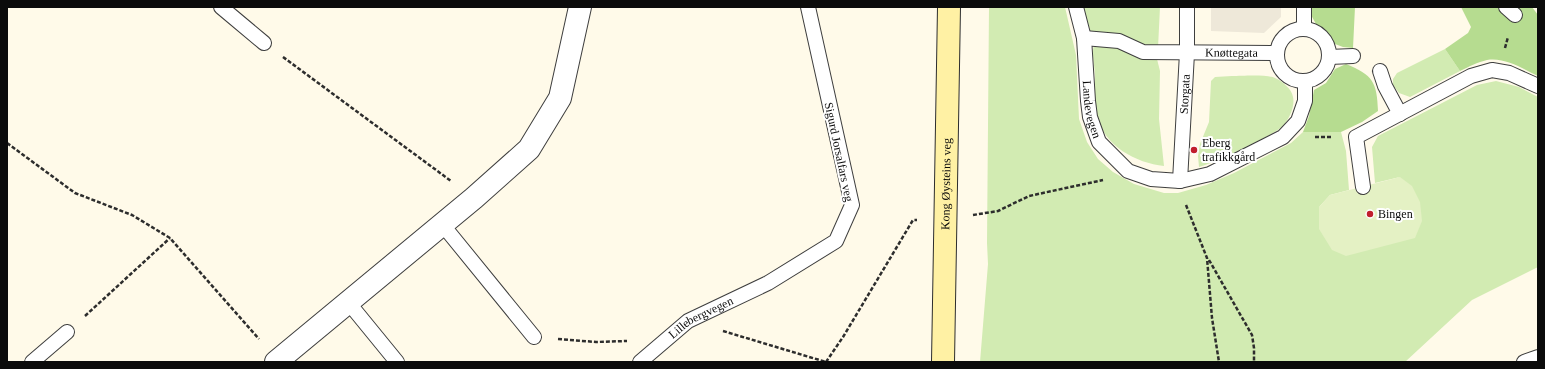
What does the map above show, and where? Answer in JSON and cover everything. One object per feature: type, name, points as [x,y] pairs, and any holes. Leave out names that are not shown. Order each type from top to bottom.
[{"type":"main road","name":"Kong Øysteins veg","points":[[943,362],[950,7]]},
{"type":"street","points":[[277,361],[474,198],[529,149],[560,98],[580,7]]},
{"type":"lane","points":[[221,7],[264,43]]},
{"type":"lane","name":"Sigurd Jorsalfars veg","points":[[768,282],[836,241],[852,205],[808,7]]},
{"type":"lane","name":"Landevegen","points":[[1076,7],[1084,38],[1090,117],[1099,142],[1128,171],[1151,179],[1180,181],[1210,174],[1283,137],[1298,121],[1305,101],[1305,81]]},
{"type":"lane","name":"Storgata","points":[[1180,181],[1187,53],[1187,7]]},
{"type":"lane","points":[[1304,7],[1304,29]]},
{"type":"lane","points":[[1304,29],[1312,31],[1322,38],[1328,48],[1329,57],[1324,71],[1319,76],[1305,81],[1290,78],[1284,74],[1277,61],[1277,53],[1283,38],[1288,33],[1304,29]]},
{"type":"lane","name":"Knøttegata","points":[[1084,38],[1119,40],[1143,52],[1277,53]]},
{"type":"lane","points":[[1329,57],[1353,56]]},
{"type":"lane","points":[[1363,187],[1356,137],[1471,76],[1492,70],[1509,73],[1538,86]]},
{"type":"lane","points":[[1380,71],[1385,86],[1400,114]]},
{"type":"lane","points":[[442,224],[534,337]]},
{"type":"lane","name":"Lillebergvegen","points":[[640,362],[688,321],[768,282]]},
{"type":"lane","points":[[348,302],[397,362]]},
{"type":"lane","points":[[32,362],[67,332]]},
{"type":"lane","points":[[1524,362],[1538,357]]},
{"type":"path","points":[[264,43],[474,198]]},
{"type":"path","points":[[1283,137],[1356,137]]},
{"type":"path","points":[[7,143],[75,193],[132,214],[170,238],[277,361]]},
{"type":"path","points":[[688,321],[826,362],[843,337],[914,220],[978,215],[998,211],[1029,196],[1101,181],[1128,171]]},
{"type":"path","points":[[1180,181],[1187,207],[1207,258],[1252,335],[1254,362]]},
{"type":"path","points":[[67,332],[170,238]]},
{"type":"path","points":[[1207,258],[1212,318],[1219,362]]},
{"type":"path","points":[[534,337],[596,342],[667,340]]},
{"type":"green space","points":[[989,7],[1065,7],[1076,55],[1079,119],[1087,142],[1098,159],[1113,172],[1134,184],[1164,193],[1178,193],[1206,185],[1234,173],[1291,143],[1303,132],[1341,132],[1346,151],[1349,190],[1330,195],[1319,207],[1400,177],[1375,183],[1372,147],[1378,136],[1477,85],[1496,81],[1519,87],[1538,97],[1538,267],[1472,300],[1405,362],[980,362],[988,264]]},
{"type":"green space","points":[[1083,7],[1160,7],[1158,48],[1091,33]]},
{"type":"green space","points":[[1311,7],[1355,7],[1353,48],[1335,44],[1316,24],[1311,15]]},
{"type":"green space","points":[[1461,7],[1532,7],[1538,15],[1538,76],[1514,64],[1500,60],[1487,60],[1460,71],[1445,49],[1468,33],[1471,27]]},
{"type":"green space","points":[[1116,44],[1146,58],[1157,59],[1160,71],[1159,119],[1164,166],[1132,157],[1106,136],[1101,127],[1095,106],[1094,45]]},
{"type":"green space","points":[[1445,49],[1460,71],[1410,97],[1399,93],[1393,85],[1393,79],[1397,73]]},
{"type":"green space","points":[[1346,64],[1362,72],[1372,81],[1375,86],[1378,111],[1362,122],[1341,132],[1303,132],[1309,116],[1314,90],[1326,83],[1335,69]]},
{"type":"green space","points":[[1266,76],[1278,79],[1291,91],[1293,100],[1292,111],[1284,125],[1278,130],[1230,155],[1199,167],[1198,156],[1200,144],[1209,122],[1211,81],[1215,77]]},
{"type":"green space","name":"Bingen","points":[[1400,177],[1412,186],[1420,202],[1422,221],[1415,238],[1346,256],[1332,250],[1319,229],[1319,207],[1330,195]]},
{"type":"shaded area","points":[[1211,7],[1281,7],[1281,17],[1264,33],[1211,31]]},
{"type":"place","name":"Eberg trafikkgård","points":[[1194,150]]},
{"type":"place","name":"Bingen","points":[[1370,214]]}]
